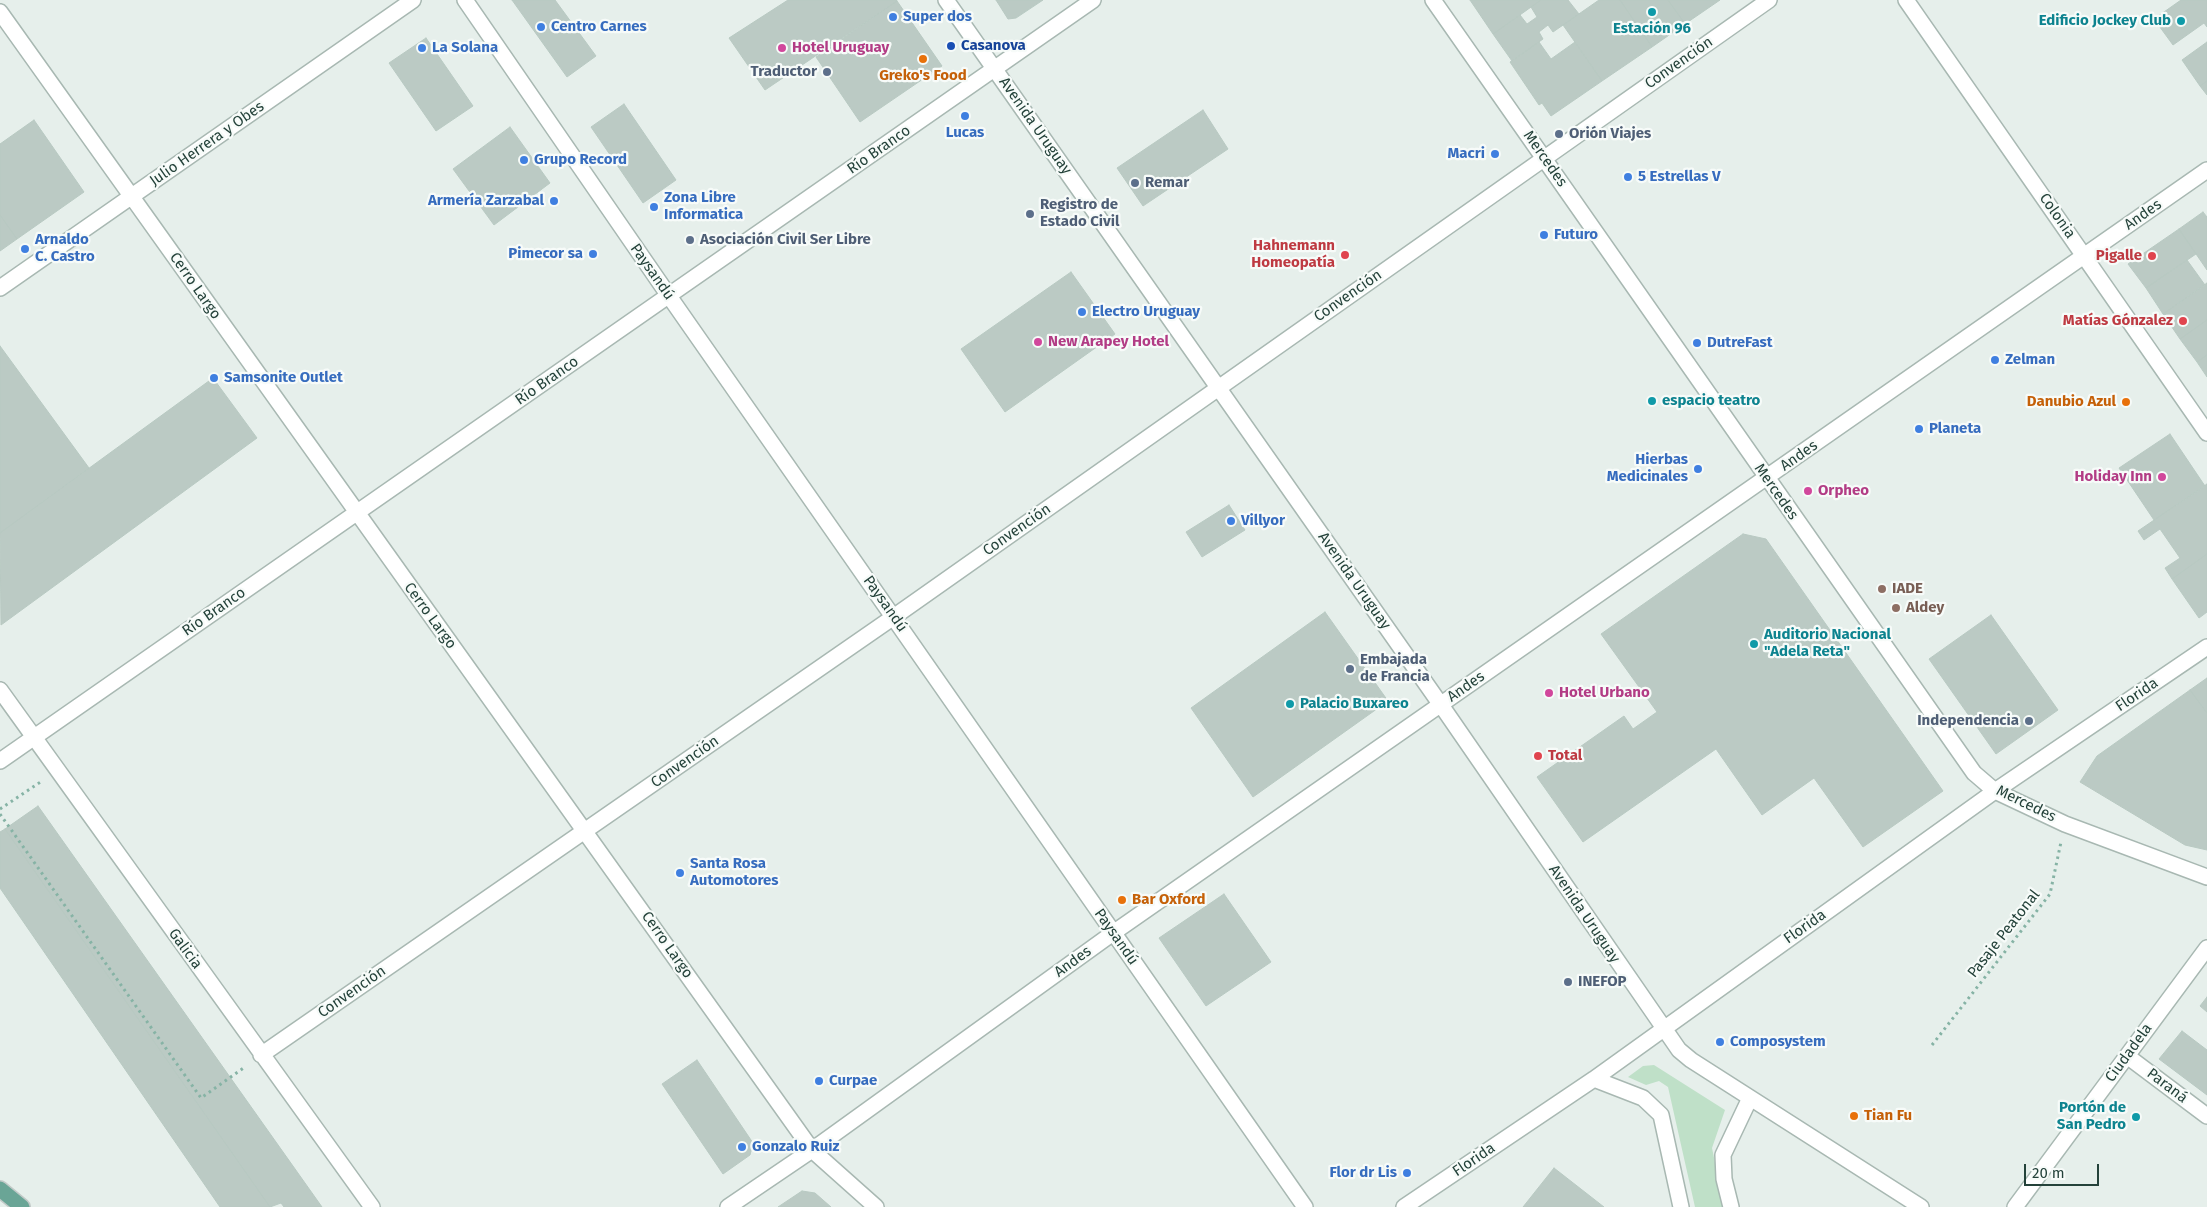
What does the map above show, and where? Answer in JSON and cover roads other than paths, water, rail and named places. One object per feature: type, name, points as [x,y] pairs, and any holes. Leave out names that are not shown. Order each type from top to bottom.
[{"type":"main road","points":[[0,1189],[22,1207]]},
{"type":"street","name":"Julio Herrera y Obes","points":[[0,288],[413,0]]},
{"type":"street","name":"Paysandú","points":[[465,0],[669,296],[895,616],[1305,1207]]},
{"type":"street","name":"Avenida Uruguay","points":[[946,0],[1441,704],[1663,1028],[1691,1060],[1921,1207]]},
{"type":"street","name":"Río Branco","points":[[0,761],[1093,0]]},
{"type":"street","name":"Mercedes","points":[[1432,0],[1545,158],[1974,773],[1996,791],[2065,824],[2207,877]]},
{"type":"street","name":"Convención","points":[[261,1055],[895,616],[1769,0]]},
{"type":"street","name":"Colonia","points":[[1906,0],[2207,433]]},
{"type":"street","name":"Cerro Largo","points":[[0,12],[356,514],[586,830],[812,1150],[876,1207]]},
{"type":"street","name":"Andes","points":[[728,1207],[812,1150],[1114,934],[1441,704],[2207,170]]},
{"type":"street","name":"Florida","points":[[1404,1207],[1594,1079],[1996,791],[2207,647]]},
{"type":"street","name":"Galicia","points":[[0,690],[372,1207]]},
{"type":"street","name":"Ciudadela","points":[[2015,1207],[2207,948]]},
{"type":"street","name":"Paraná","points":[[2127,1056],[2207,1116]]},
{"type":"street","points":[[1594,1079],[1643,1098],[1661,1115],[1681,1207]]},
{"type":"street","points":[[1731,1207],[1724,1180],[1724,1155],[1750,1098]]},
{"type":"place","name":"Estación 96","points":[[1652,12]]},
{"type":"place","name":"Super dos","points":[[893,17]]},
{"type":"place","name":"Edificio Jockey Club","points":[[2181,21]]},
{"type":"place","name":"Centro Carnes","points":[[541,27]]},
{"type":"place","name":"Casanova","points":[[951,46]]},
{"type":"place","name":"La Solana","points":[[422,48]]},
{"type":"place","name":"Hotel Uruguay","points":[[782,48]]},
{"type":"place","name":"Greko's Food","points":[[923,59]]},
{"type":"place","name":"Traductor","points":[[827,72]]},
{"type":"place","name":"Lucas","points":[[965,116]]},
{"type":"place","name":"Orión Viajes","points":[[1559,134]]},
{"type":"place","name":"Macri","points":[[1495,154]]},
{"type":"place","name":"Grupo Record","points":[[524,160]]},
{"type":"place","name":"5 Estrellas V","points":[[1628,177]]},
{"type":"place","name":"Remar","points":[[1135,183]]},
{"type":"place","name":"Armería Zarzabal","points":[[554,201]]},
{"type":"place","name":"Zona Libre Informatica","points":[[654,207]]},
{"type":"place","name":"Registro de Estado Civil","points":[[1030,214]]},
{"type":"place","name":"Futuro","points":[[1544,235]]},
{"type":"place","name":"Asociación Civil Ser Libre","points":[[690,240]]},
{"type":"place","name":"Arnaldo C. Castro","points":[[25,249]]},
{"type":"place","name":"Pimecor sa","points":[[593,254]]},
{"type":"place","name":"Hahnemann Homeopatía","points":[[1345,255]]},
{"type":"place","name":"Pigalle","points":[[2152,256]]},
{"type":"place","name":"Electro Uruguay","points":[[1082,312]]},
{"type":"place","name":"Matías Gónzalez","points":[[2183,321]]},
{"type":"place","name":"New Arapey Hotel","points":[[1038,342]]},
{"type":"place","name":"DutreFast","points":[[1697,343]]},
{"type":"place","name":"Zelman","points":[[1995,360]]},
{"type":"place","name":"Samsonite Outlet","points":[[214,378]]},
{"type":"place","name":"espacio teatro","points":[[1652,401]]},
{"type":"place","name":"Danubio Azul","points":[[2126,402]]},
{"type":"place","name":"Planeta","points":[[1919,429]]},
{"type":"place","name":"Hierbas Medicinales","points":[[1698,469]]},
{"type":"place","name":"Holiday Inn","points":[[2162,477]]},
{"type":"place","name":"Orpheo","points":[[1808,491]]},
{"type":"place","name":"Villyor","points":[[1231,521]]},
{"type":"place","name":"IADE","points":[[1882,589]]},
{"type":"place","name":"Aldey","points":[[1896,608]]},
{"type":"place","name":"Auditorio Nacional \"Adela Reta\"","points":[[1754,644]]},
{"type":"place","name":"Embajada de Francia","points":[[1350,669]]},
{"type":"place","name":"Hotel Urbano","points":[[1549,693]]},
{"type":"place","name":"Palacio Buxareo","points":[[1290,704]]},
{"type":"place","name":"Independencia","points":[[2029,721]]},
{"type":"place","name":"Total","points":[[1538,756]]},
{"type":"place","name":"Santa Rosa Automotores","points":[[680,873]]},
{"type":"place","name":"Bar Oxford","points":[[1122,900]]},
{"type":"place","name":"INEFOP","points":[[1568,982]]},
{"type":"place","name":"Composystem","points":[[1720,1042]]},
{"type":"place","name":"Curpae","points":[[819,1081]]},
{"type":"place","name":"Tian Fu","points":[[1854,1116]]},
{"type":"place","name":"Portón de San Pedro","points":[[2136,1117]]},
{"type":"place","name":"Gonzalo Ruiz","points":[[742,1147]]},
{"type":"place","name":"Flor dr Lis","points":[[1407,1173]]}]
